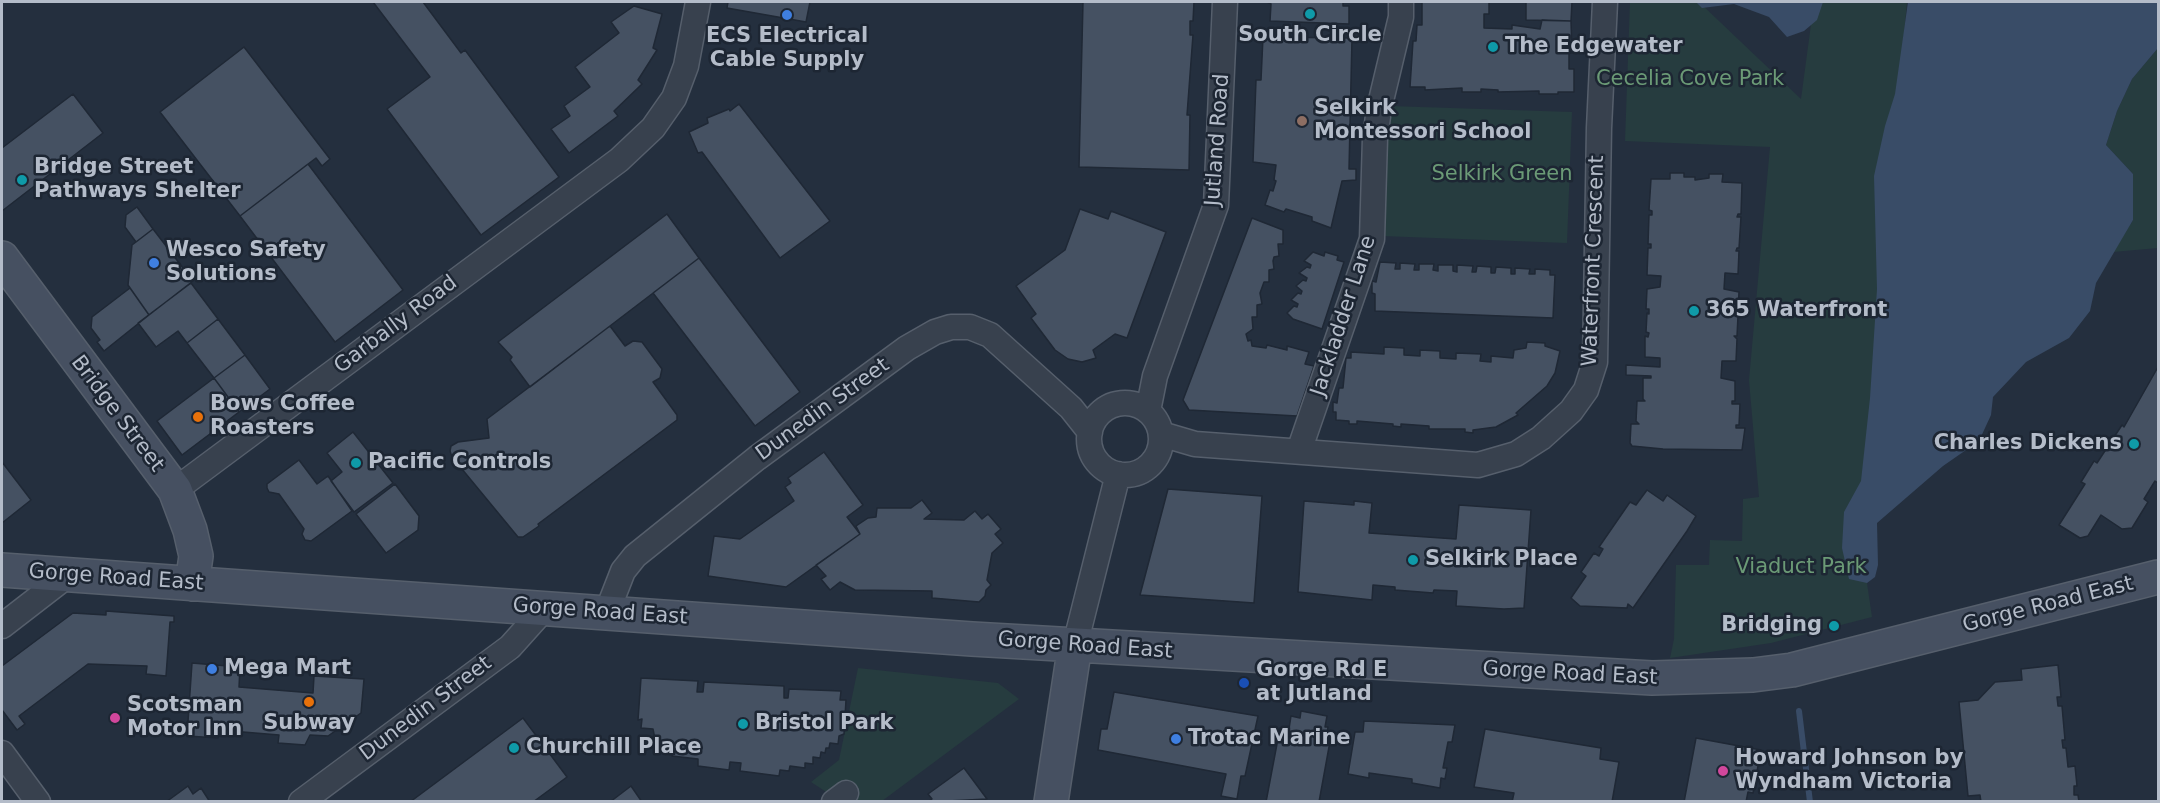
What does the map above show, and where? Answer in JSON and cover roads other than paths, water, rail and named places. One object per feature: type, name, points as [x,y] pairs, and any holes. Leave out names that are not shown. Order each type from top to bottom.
[{"type":"main road","name":"Bridge Street","points":[[2,258],[175,490],[190,530],[196,556],[192,584]]},
{"type":"main road","name":"Gorge Road East","points":[[2,570],[1075,645],[1641,678],[1753,675],[1792,670],[2158,577]]},
{"type":"main road","points":[[1051,801],[1075,645]]},
{"type":"street","name":"Garbally Road","points":[[175,490],[619,160],[652,128],[674,98],[686,66],[698,2]]},
{"type":"street","name":"Jutland Road","points":[[1140,407],[1155,376],[1216,205],[1225,2]]},
{"type":"street","name":"Jackladder Lane","points":[[1299,451],[1372,239],[1375,138],[1379,109],[1401,17],[1401,2]]},
{"type":"street","name":"Waterfront Crescent","points":[[1161,434],[1195,444],[1478,465],[1515,454],[1541,438],[1571,411],[1586,390],[1595,362],[1599,128],[1605,2]]},
{"type":"street","name":"Dunedin Street","points":[[607,612],[622,571],[634,556],[756,458],[907,348],[935,332],[951,327],[970,327],[990,335],[1071,408],[1094,423]]},
{"type":"street","points":[[1119,403],[1140,407],[1159,425],[1161,434],[1159,453],[1151,465],[1138,473],[1118,474],[1106,470],[1097,462],[1089,443],[1094,423],[1119,403]]},
{"type":"street","points":[[1075,645],[1118,474]]},
{"type":"street","points":[[2,626],[68,575]]},
{"type":"street","name":"Dunedin Street","points":[[301,801],[510,647],[545,608]]},
{"type":"street","points":[[2,753],[38,801]]},
{"type":"water","points":[[1696,2],[1823,2],[1817,20],[1804,31],[1787,37],[1769,17],[1734,4],[1702,8]]},
{"type":"water","points":[[1908,2],[2158,2],[2158,48],[2132,79],[2117,111],[2106,145],[2133,174],[2133,220],[2096,283],[2090,311],[2069,338],[2026,362],[1993,397],[1991,415],[1979,441],[1943,466],[1877,523],[1878,565],[1875,577],[1867,583],[1849,579],[1842,548],[1844,512],[1861,481],[1870,398],[1877,289],[1874,176],[1895,94]]},
{"type":"waterway","points":[[1799,711],[1810,802]]},
{"type":"place","name":"South Circle","points":[[1310,14]]},
{"type":"place","name":"ECS Electrical Cable Supply","points":[[787,15]]},
{"type":"place","name":"The Edgewater","points":[[1493,47]]},
{"type":"place","name":"Selkirk Montessori School","points":[[1302,121]]},
{"type":"place","name":"Bridge Street Pathways Shelter","points":[[22,180]]},
{"type":"place","name":"Wesco Safety Solutions","points":[[154,263]]},
{"type":"place","name":"365 Waterfront","points":[[1694,311]]},
{"type":"place","name":"Bows Coffee Roasters","points":[[198,417]]},
{"type":"place","name":"Charles Dickens","points":[[2134,444]]},
{"type":"place","name":"Pacific Controls","points":[[356,463]]},
{"type":"place","name":"Selkirk Place","points":[[1413,560]]},
{"type":"place","name":"Bridging","points":[[1834,626]]},
{"type":"place","name":"Mega Mart","points":[[212,669]]},
{"type":"place","name":"Gorge Rd E at Jutland","points":[[1244,683]]},
{"type":"place","name":"Subway","points":[[309,702]]},
{"type":"place","name":"Scotsman Motor Inn","points":[[115,718]]},
{"type":"place","name":"Bristol Park","points":[[743,724]]},
{"type":"place","name":"Trotac Marine","points":[[1176,739]]},
{"type":"place","name":"Churchill Place","points":[[514,748]]},
{"type":"place","name":"Howard Johnson by Wyndham Victoria","points":[[1723,771]]},
{"type":"park label","name":"Cecelia Cove Park","points":[[1690,80]]},
{"type":"park label","name":"Selkirk Green","points":[[1502,175]]},
{"type":"park label","name":"Viaduct Park","points":[[1801,568]]}]
